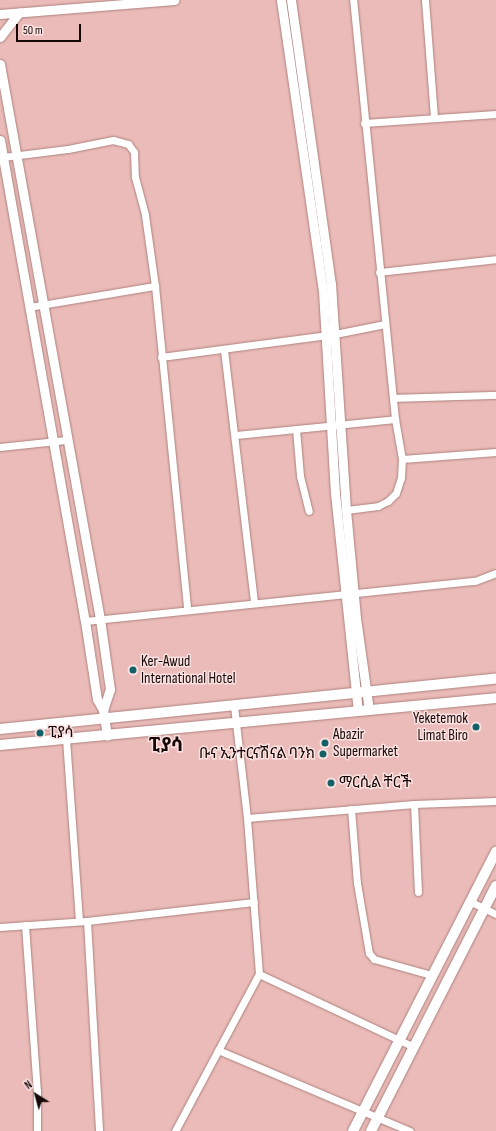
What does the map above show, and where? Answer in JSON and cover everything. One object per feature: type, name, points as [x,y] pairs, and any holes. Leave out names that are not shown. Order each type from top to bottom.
[{"type":"main road","points":[[0,729],[104,714],[234,705],[496,679]]},
{"type":"main road","points":[[0,745],[496,698]]},
{"type":"main road","points":[[353,1131],[431,975],[496,852]]},
{"type":"main road","points":[[371,1131],[496,886]]},
{"type":"street","points":[[0,14],[174,0]]},
{"type":"street","points":[[281,0],[320,270],[331,335],[342,425],[349,592],[358,711]]},
{"type":"street","points":[[291,0],[323,215],[331,335],[331,426],[349,592],[369,710]]},
{"type":"street","points":[[346,510],[378,506],[388,501],[396,493],[401,478],[402,459],[395,419],[364,123],[353,0]]},
{"type":"street","points":[[425,0],[434,118]]},
{"type":"street","points":[[0,6],[15,13]]},
{"type":"street","points":[[0,37],[15,13]]},
{"type":"street","points":[[0,64],[41,305],[100,619],[110,689],[104,714]]},
{"type":"street","points":[[364,123],[496,114]]},
{"type":"street","points":[[0,140],[85,621],[97,698],[104,714],[107,736]]},
{"type":"street","points":[[3,157],[68,149],[113,140],[128,144],[135,158],[135,177],[145,215],[155,286],[187,609]]},
{"type":"street","points":[[380,272],[496,259]]},
{"type":"street","points":[[29,307],[155,286]]},
{"type":"street","points":[[161,357],[331,335],[385,324]]},
{"type":"street","points":[[224,350],[236,436],[254,602]]},
{"type":"street","points":[[394,398],[496,395]]},
{"type":"street","points":[[236,436],[395,419]]},
{"type":"street","points":[[296,429],[300,476],[309,511]]},
{"type":"street","points":[[0,447],[66,440]]},
{"type":"street","points":[[402,459],[496,452]]},
{"type":"street","points":[[85,621],[349,592],[475,581],[496,573]]},
{"type":"street","points":[[175,1131],[259,974],[247,818],[234,705]]},
{"type":"street","points":[[66,739],[79,921]]},
{"type":"street","points":[[247,818],[414,804],[496,801]]},
{"type":"street","points":[[414,804],[418,892]]},
{"type":"street","points":[[351,809],[357,883],[369,953],[374,959],[431,975]]},
{"type":"street","points":[[469,901],[496,914]]},
{"type":"street","points":[[0,927],[25,924],[87,921],[254,902]]},
{"type":"street","points":[[87,921],[99,1131]]},
{"type":"street","points":[[25,924],[37,1091],[37,1131]]},
{"type":"street","points":[[259,974],[414,1047]]},
{"type":"street","points":[[218,1050],[379,1116],[410,1131]]},
{"type":"place","name":"Ker-Awud International Hotel","points":[[133,670]]},
{"type":"place","name":"Yeketemok Limat Biro","points":[[476,727]]},
{"type":"place","name":"ፒያሳ","points":[[40,733]]},
{"type":"place","name":"Abazir Supermarket","points":[[325,743]]},
{"type":"place","name":"ቡና ኢንተርናሽናል ባንክ","points":[[323,754]]},
{"type":"place","name":"ማርሲል ቸርች","points":[[331,783]]},
{"type":"district","name":"ፒያሳ","points":[[166,746]]}]
